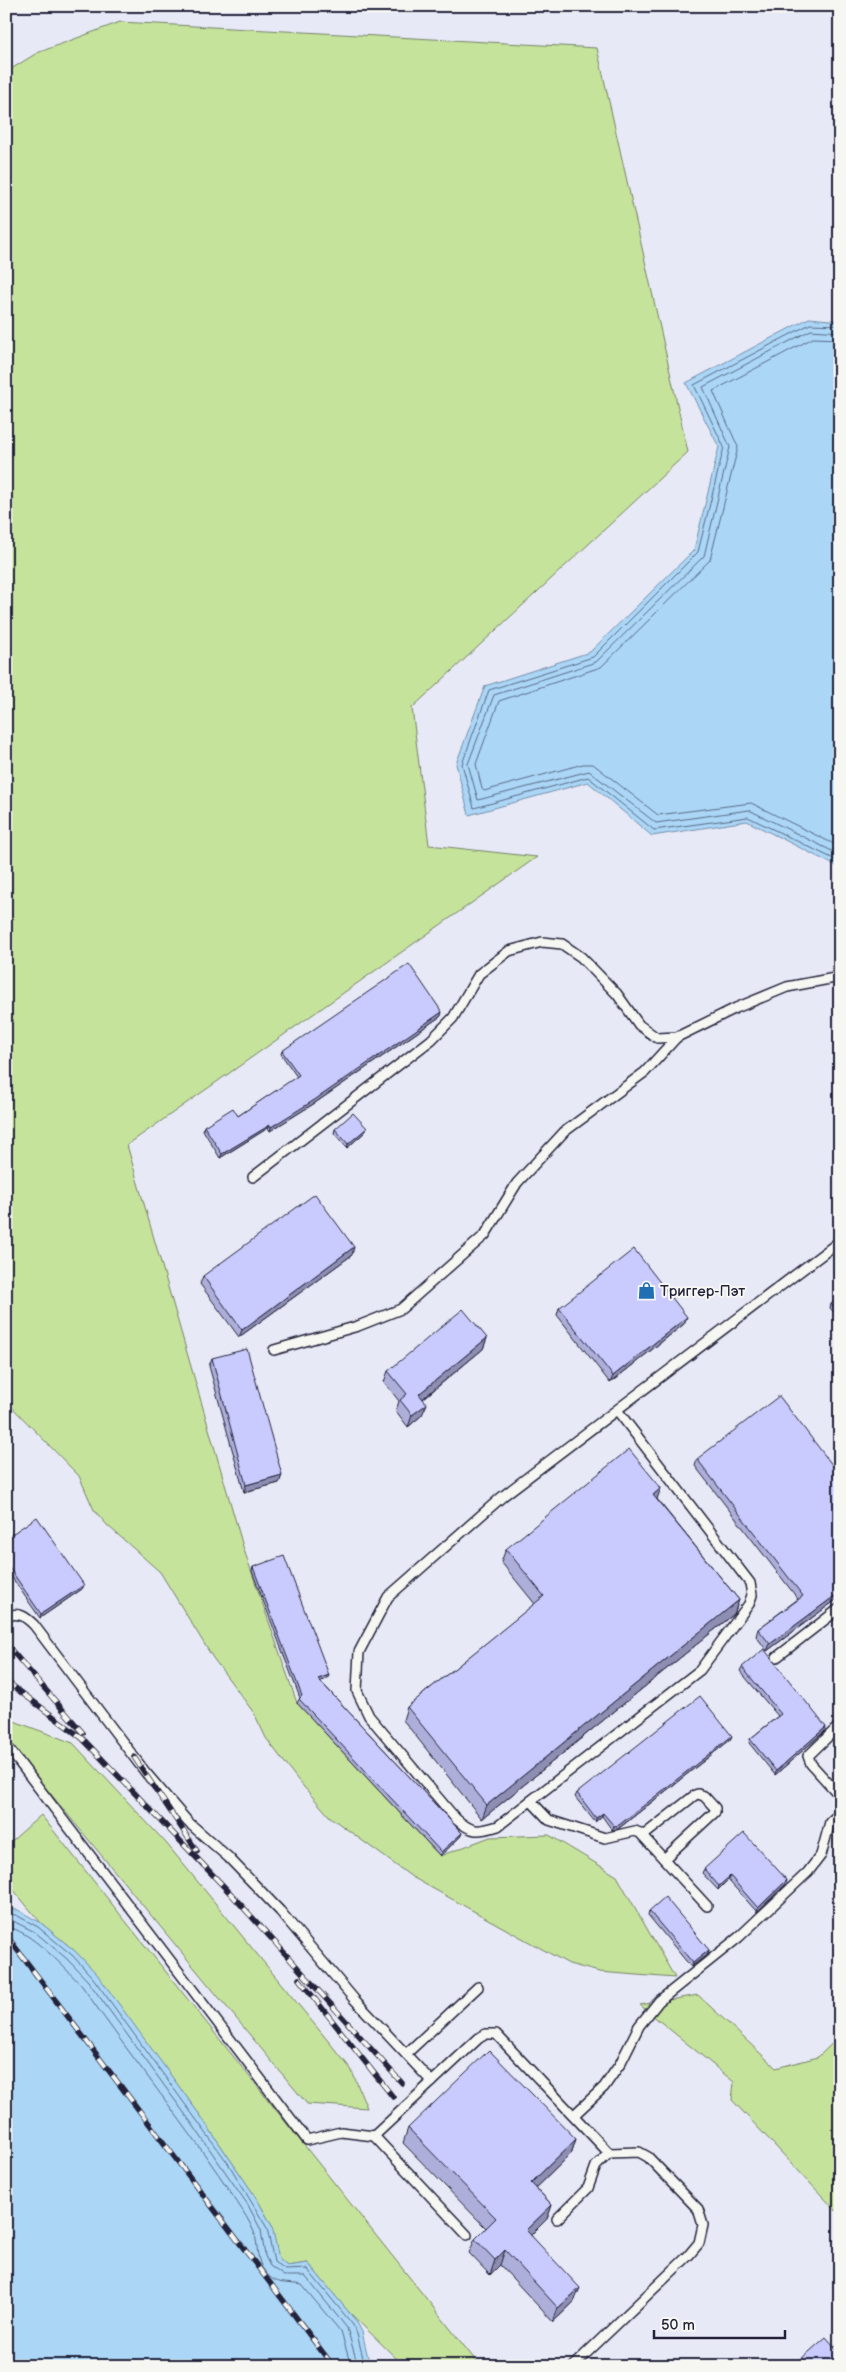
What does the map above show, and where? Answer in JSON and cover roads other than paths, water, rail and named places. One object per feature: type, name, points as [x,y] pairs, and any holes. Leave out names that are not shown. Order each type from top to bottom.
[{"type":"lane","points":[[252,1177],[431,1040],[453,1018],[479,974],[509,951],[542,942],[562,944],[581,958],[611,988],[639,1024],[657,1038],[677,1038]]},
{"type":"lane","points":[[274,1350],[358,1326],[401,1309],[485,1234],[517,1183],[564,1132],[645,1072],[677,1038],[736,1008],[788,987],[840,977]]},
{"type":"lane","points":[[617,1410],[750,1583],[752,1595],[749,1604],[700,1670],[498,1826],[482,1831],[468,1829],[456,1819],[369,1716],[357,1691],[359,1652],[388,1597],[503,1496],[617,1410],[840,1242]]},
{"type":"lane","points":[[776,1657],[840,1608]]},
{"type":"lane","points":[[6,1616],[16,1613],[26,1617],[34,1625],[146,1772],[188,1822],[228,1857],[280,1911],[354,1999],[432,2082]]},
{"type":"lane","points":[[840,1725],[808,1756],[811,1764],[840,1796]]},
{"type":"lane","points":[[6,1745],[306,2140],[341,2132],[374,2136],[467,2235]]},
{"type":"lane","points":[[643,1836],[698,1794],[704,1796],[715,1808],[712,1814],[664,1858]]},
{"type":"lane","points":[[532,1801],[548,1820],[605,1838],[635,1831],[643,1836],[707,1906]]},
{"type":"lane","points":[[574,2115],[604,2087],[620,2064],[639,2026],[659,2001],[739,1937],[808,1872],[821,1855],[830,1822],[840,1813]]},
{"type":"lane","points":[[406,2054],[478,1986]]},
{"type":"lane","points":[[374,2136],[479,2038],[486,2034],[496,2034],[609,2153]]},
{"type":"lane","points":[[557,2219],[588,2188],[596,2166],[609,2153],[639,2152],[648,2157],[698,2209],[703,2225],[699,2243],[688,2256],[573,2366]]},
{"type":"water","points":[[809,318],[840,321],[840,868],[747,821],[652,836],[588,782],[469,815],[456,764],[485,686],[590,652],[694,550],[719,447],[686,383]]},
{"type":"water","points":[[6,1909],[18,1910],[41,1923],[75,1951],[97,1974],[202,2118],[257,2199],[272,2226],[279,2259],[287,2266],[308,2263],[357,2322],[362,2332],[370,2366],[6,2366]]},
{"type":"railway","points":[[6,1644],[83,1733]]},
{"type":"railway","points":[[6,1681],[82,1738],[232,1895],[402,2083]]},
{"type":"railway","points":[[134,1757],[197,1851]]},
{"type":"railway","points":[[6,1935],[333,2366]]},
{"type":"railway","points":[[299,1979],[393,2097]]},
{"type":"place","name":"Триггер-Пэт","points":[[646,1291]]}]
